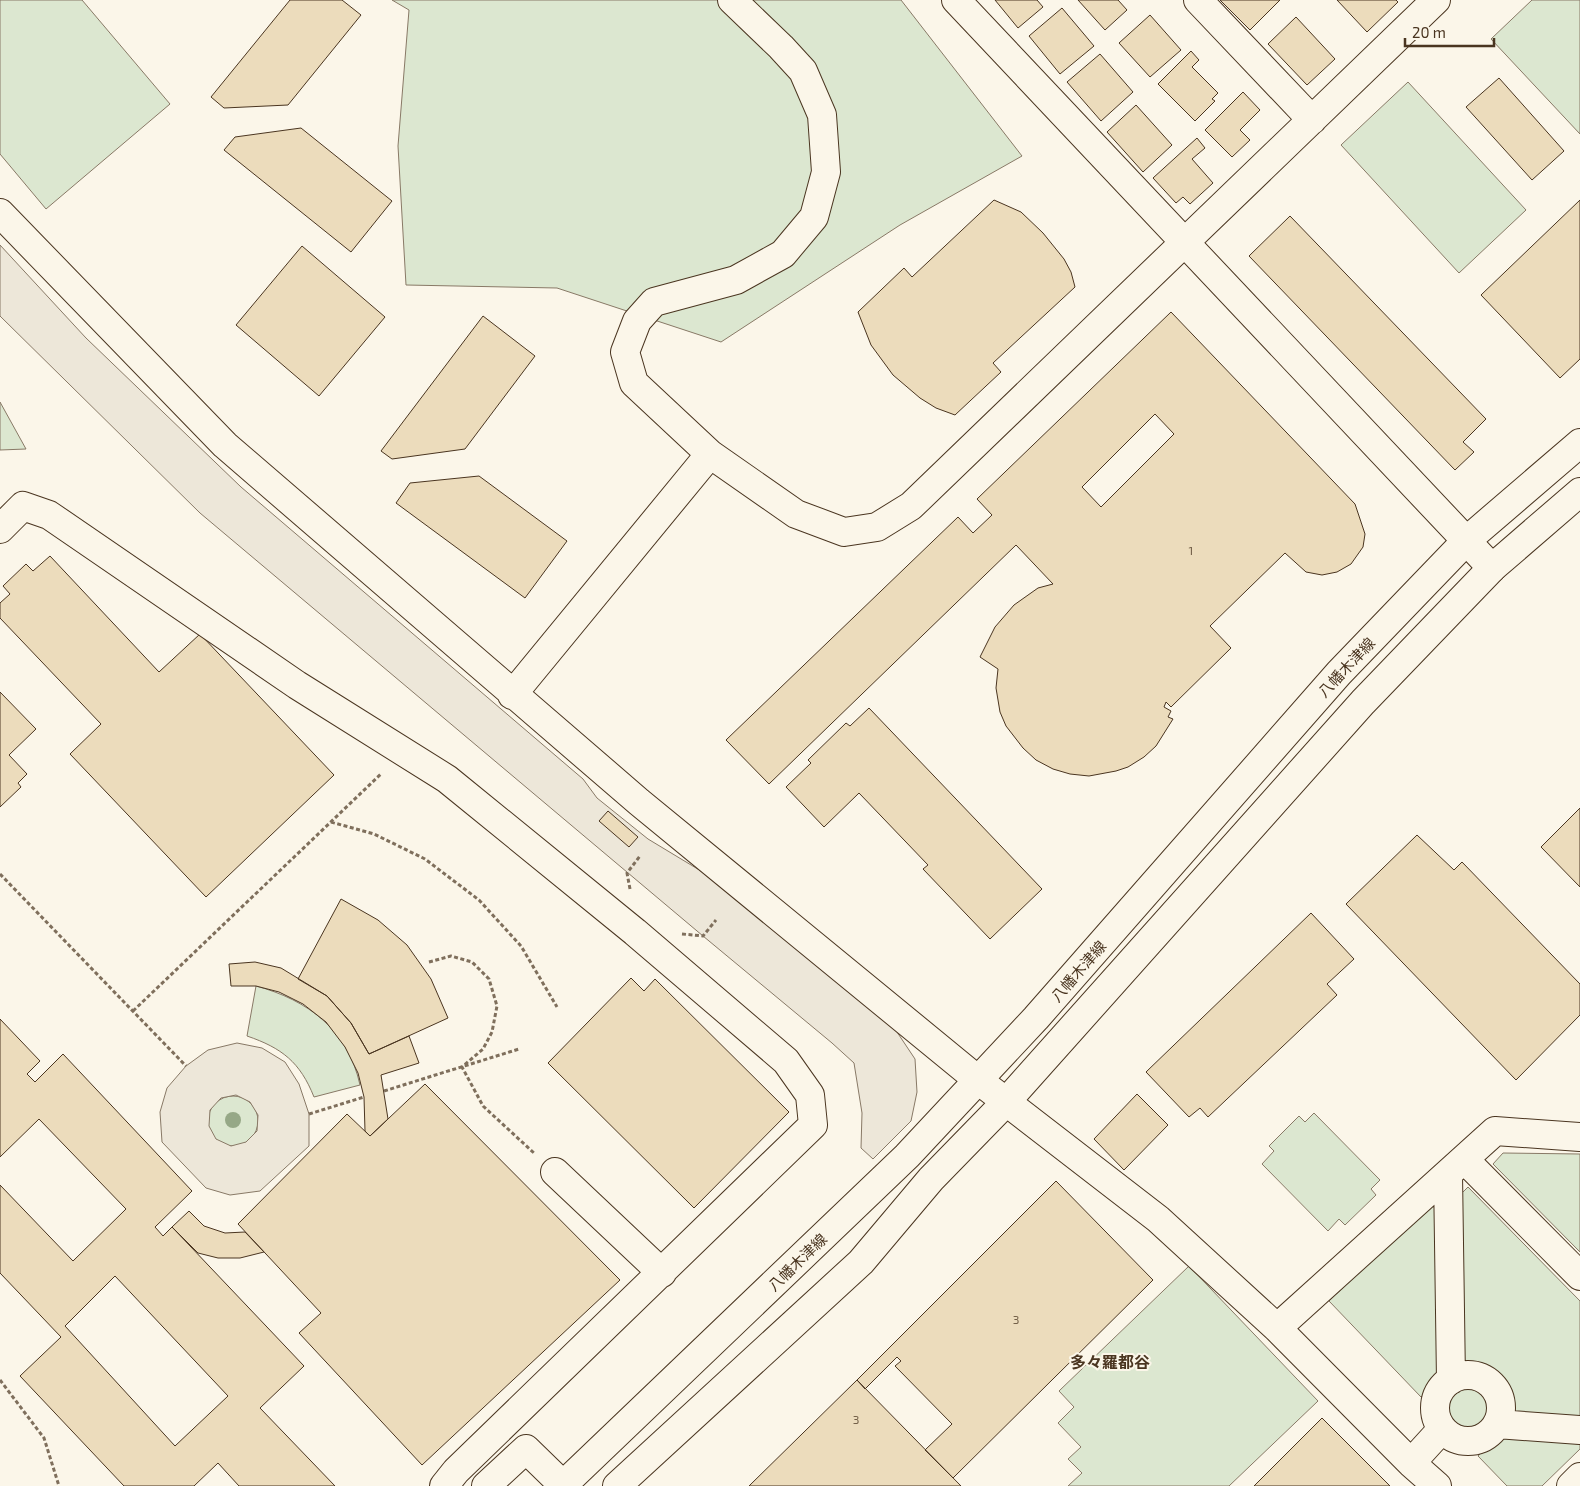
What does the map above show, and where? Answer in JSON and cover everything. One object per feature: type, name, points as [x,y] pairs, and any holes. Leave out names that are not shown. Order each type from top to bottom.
[{"type":"street","points":[[732,0],[803,71],[822,115],[826,172],[814,217],[783,254],[736,280],[654,302],[637,321],[625,352],[634,383],[710,454],[796,514],[844,532],[877,527],[910,506],[1186,243],[1436,0]]},
{"type":"street","points":[[956,0],[1492,568]]},
{"type":"street","points":[[1198,0],[1312,120]]},
{"type":"street","points":[[0,213],[225,444],[512,695],[639,802],[978,1080],[1158,1219],[1277,1328],[1411,1464],[1436,1486]]},
{"type":"street","name":"八幡木津線","points":[[563,1486],[908,1156],[1036,1018],[1339,672],[1466,541],[1580,443]]},
{"type":"street","points":[[512,695],[710,454]]},
{"type":"street","points":[[617,1486],[861,1262],[931,1179],[1006,1102],[1363,702],[1492,568],[1580,492]]},
{"type":"street","points":[[0,529],[23,506],[49,515],[297,685],[447,779],[635,932],[786,1061],[810,1095],[813,1125],[456,1472],[444,1486]]},
{"type":"street","points":[[1277,1328],[1495,1132],[1580,1137]]},
{"type":"street","points":[[1456,1166],[1580,1276]]},
{"type":"street","points":[[1451,1380],[1456,1166]]},
{"type":"street","points":[[555,1172],[662,1273]]},
{"type":"street","points":[[1466,1375],[1490,1382],[1500,1398],[1502,1410],[1497,1424],[1489,1435],[1471,1442],[1459,1441],[1442,1429],[1437,1419],[1435,1402],[1444,1384],[1451,1380],[1466,1375]]},
{"type":"street","points":[[1497,1424],[1580,1430]]},
{"type":"street","points":[[1411,1464],[1442,1429]]},
{"type":"street","points":[[486,1486],[526,1449],[563,1486]]},
{"type":"street","points":[[1572,1486],[1580,1477]]},
{"type":"path","points":[[133,1011],[404,751]]},
{"type":"path","points":[[330,822],[374,834],[425,859],[479,900],[521,946],[557,1007]]},
{"type":"path","points":[[627,873],[640,856]]},
{"type":"path","points":[[0,874],[186,1066]]},
{"type":"path","points":[[702,936],[716,920]]},
{"type":"path","points":[[429,962],[451,956],[472,962],[489,979],[497,1006],[492,1032],[483,1049],[462,1067]]},
{"type":"path","points":[[384,1091],[519,1049]]},
{"type":"path","points":[[462,1067],[484,1106],[555,1172]]},
{"type":"path","points":[[309,1114],[364,1097]]},
{"type":"path","points":[[0,1380],[44,1438],[59,1486]]},
{"type":"green space","points":[[0,0],[82,0],[170,104],[46,209],[0,154]]},
{"type":"green space","points":[[392,0],[901,0],[1022,156],[900,225],[721,342],[557,288],[406,285],[398,146],[409,10]]},
{"type":"green space","points":[[1532,0],[1580,0],[1580,134],[1491,39]]},
{"type":"green space","points":[[1408,82],[1526,210],[1459,273],[1341,145]]},
{"type":"green space","points":[[0,402],[26,449],[0,450]]},
{"type":"green space","points":[[256,986],[293,1000],[323,1020],[336,1033],[346,1048],[360,1085],[314,1097],[303,1074],[296,1065],[280,1051],[247,1036]]},
{"type":"green space","points":[[233,1096],[247,1100],[254,1107],[258,1121],[254,1135],[247,1142],[233,1146],[219,1142],[212,1135],[208,1121],[212,1107],[219,1100]]},
{"type":"green space","points":[[1314,1113],[1380,1180],[1371,1189],[1376,1195],[1345,1225],[1339,1219],[1328,1231],[1262,1164],[1274,1151],[1269,1146],[1299,1116],[1305,1122]]},
{"type":"green space","points":[[1503,1153],[1580,1154],[1580,1252],[1493,1164]]},
{"type":"green space","points":[[1468,1187],[1580,1301],[1580,1425],[1509,1421],[1510,1397],[1507,1387],[1501,1379],[1484,1369],[1460,1367],[1460,1195]]},
{"type":"green space","points":[[1430,1203],[1440,1214],[1441,1377],[1421,1397],[1329,1301]]},
{"type":"green space","points":[[1189,1266],[1318,1401],[1229,1486],[1068,1486],[1082,1473],[1068,1459],[1081,1447],[1058,1423],[1074,1407],[1059,1391]]},
{"type":"green space","points":[[1469,1384],[1482,1388],[1488,1394],[1492,1407],[1488,1420],[1482,1426],[1469,1430],[1456,1426],[1450,1420],[1446,1407],[1450,1394],[1456,1388]]},
{"type":"green space","points":[[1497,1436],[1580,1444],[1580,1449],[1542,1486],[1507,1486],[1478,1456]]},
{"type":"shaded area","points":[[0,245],[86,338],[241,487],[583,779],[597,798],[648,839],[701,871],[895,1029],[915,1059],[917,1092],[911,1121],[873,1159],[861,1148],[862,1113],[854,1063],[200,513],[0,316]]},
{"type":"shaded area","points":[[237,1043],[262,1048],[285,1062],[299,1084],[309,1114],[309,1146],[260,1191],[230,1195],[206,1188],[162,1142],[160,1112],[167,1088],[186,1066],[208,1050]],"holes":[[[236,1095],[250,1102],[258,1115],[257,1131],[246,1142],[231,1146],[216,1139],[209,1126],[210,1110],[221,1098]]]},
{"type":"building","points":[[290,0],[342,0],[361,15],[288,105],[224,108],[211,97]]},
{"type":"building","points":[[995,0],[1037,0],[1043,7],[1018,28]]},
{"type":"building","points":[[1078,0],[1118,0],[1127,10],[1105,30]]},
{"type":"building","points":[[1220,0],[1280,0],[1250,30]]},
{"type":"building","points":[[1337,0],[1396,0],[1398,2],[1367,32]]},
{"type":"building","points":[[1062,8],[1094,46],[1060,74],[1029,36]]},
{"type":"building","points":[[1150,15],[1181,50],[1150,77],[1119,43]]},
{"type":"building","points":[[1296,17],[1335,59],[1307,85],[1268,44]]},
{"type":"building","points":[[1191,51],[1199,60],[1192,67],[1218,93],[1212,99],[1215,101],[1195,121],[1158,84]]},
{"type":"building","points":[[1100,54],[1133,92],[1101,121],[1067,82]]},
{"type":"building","points":[[1499,78],[1564,151],[1532,180],[1466,107]]},
{"type":"building","points":[[1243,92],[1260,110],[1240,130],[1250,140],[1232,157],[1205,130]]},
{"type":"building","points":[[1136,105],[1172,145],[1143,172],[1107,132]]},
{"type":"building","points":[[301,128],[392,201],[351,252],[224,150],[235,137]]},
{"type":"building","points":[[1197,138],[1205,148],[1192,159],[1213,183],[1190,204],[1183,197],[1176,203],[1153,178]]},
{"type":"building","points":[[994,200],[1021,212],[1043,233],[1064,259],[1071,272],[1075,287],[993,363],[1001,372],[955,415],[936,408],[920,398],[893,375],[871,345],[858,312],[904,268],[912,277]]},
{"type":"building","points":[[1580,200],[1580,359],[1560,378],[1481,295]]},
{"type":"building","points":[[1290,216],[1486,419],[1463,442],[1474,452],[1455,470],[1249,256]]},
{"type":"building","points":[[302,246],[385,317],[319,396],[236,325]]},
{"type":"building","points":[[1171,312],[1355,504],[1365,534],[1363,547],[1351,564],[1337,572],[1322,575],[1306,572],[1285,553],[1210,626],[1231,648],[1171,707],[1166,702],[1164,707],[1171,711],[1168,717],[1173,719],[1156,746],[1144,757],[1128,767],[1089,776],[1070,774],[1053,769],[1036,760],[1023,748],[1006,726],[1000,712],[996,688],[998,669],[980,657],[995,627],[1014,605],[1038,588],[1053,584],[1016,545],[769,784],[726,740],[958,517],[973,533],[992,515],[977,499]],"holes":[[[1155,414],[1174,434],[1101,507],[1082,487]]]},
{"type":"building","points":[[483,316],[535,356],[465,449],[392,459],[381,451]]},
{"type":"building","points":[[479,476],[567,541],[525,598],[396,503],[410,483]]},
{"type":"building","points":[[50,556],[159,672],[200,634],[334,775],[206,897],[70,754],[101,724],[0,618],[0,603],[10,594],[3,586],[26,564],[33,571]]},
{"type":"building","points":[[0,692],[36,729],[9,755],[27,774],[18,783],[21,787],[0,807]]},
{"type":"building","points":[[869,708],[1042,889],[990,939],[923,869],[928,865],[859,793],[824,827],[786,787],[811,763],[808,760],[846,723],[850,726]]},
{"type":"building","points":[[1580,808],[1580,887],[1541,847]]},
{"type":"building","points":[[608,811],[638,837],[629,847],[599,821]]},
{"type":"building","points":[[1417,835],[1454,870],[1462,862],[1580,984],[1580,1015],[1516,1080],[1346,904]]},
{"type":"building","points":[[341,899],[378,920],[407,945],[431,979],[448,1018],[369,1054],[351,1023],[327,996],[298,979]]},
{"type":"building","points":[[1311,913],[1354,959],[1327,984],[1337,995],[1208,1117],[1200,1108],[1189,1117],[1146,1072]]},
{"type":"building","points":[[255,962],[281,968],[327,996],[351,1023],[369,1054],[409,1036],[419,1063],[381,1075],[388,1119],[370,1136],[365,1131],[364,1097],[358,1073],[345,1047],[326,1022],[303,1004],[279,992],[256,986],[231,986],[229,964]]},
{"type":"building","points":[[631,978],[644,991],[655,979],[789,1112],[694,1208],[548,1063]]},
{"type":"building","points":[[0,1019],[40,1061],[27,1074],[35,1082],[63,1054],[192,1191],[155,1227],[163,1236],[172,1227],[304,1366],[260,1408],[335,1486],[239,1486],[218,1463],[194,1486],[124,1486],[20,1376],[61,1337],[0,1273],[0,1185],[73,1261],[126,1209],[39,1119],[0,1157]],"holes":[[[115,1276],[228,1396],[175,1446],[65,1326]]]},
{"type":"building","points":[[425,1084],[620,1280],[422,1465],[299,1333],[321,1313],[238,1224],[347,1114],[370,1136]]},
{"type":"building","points":[[1137,1094],[1168,1125],[1124,1170],[1094,1139]]},
{"type":"building","points":[[1056,1181],[1153,1280],[953,1478],[925,1450],[952,1424],[895,1366],[901,1361],[897,1357],[865,1389],[857,1380]]},
{"type":"building","points":[[189,1211],[204,1226],[225,1233],[245,1232],[264,1252],[240,1258],[218,1258],[198,1253],[172,1227]]},
{"type":"building","points":[[857,1380],[961,1486],[749,1486]]},
{"type":"building","points":[[1322,1418],[1390,1486],[1254,1486]]},
{"type":"district","name":"多々羅都谷","points":[[1110,1361]]}]
